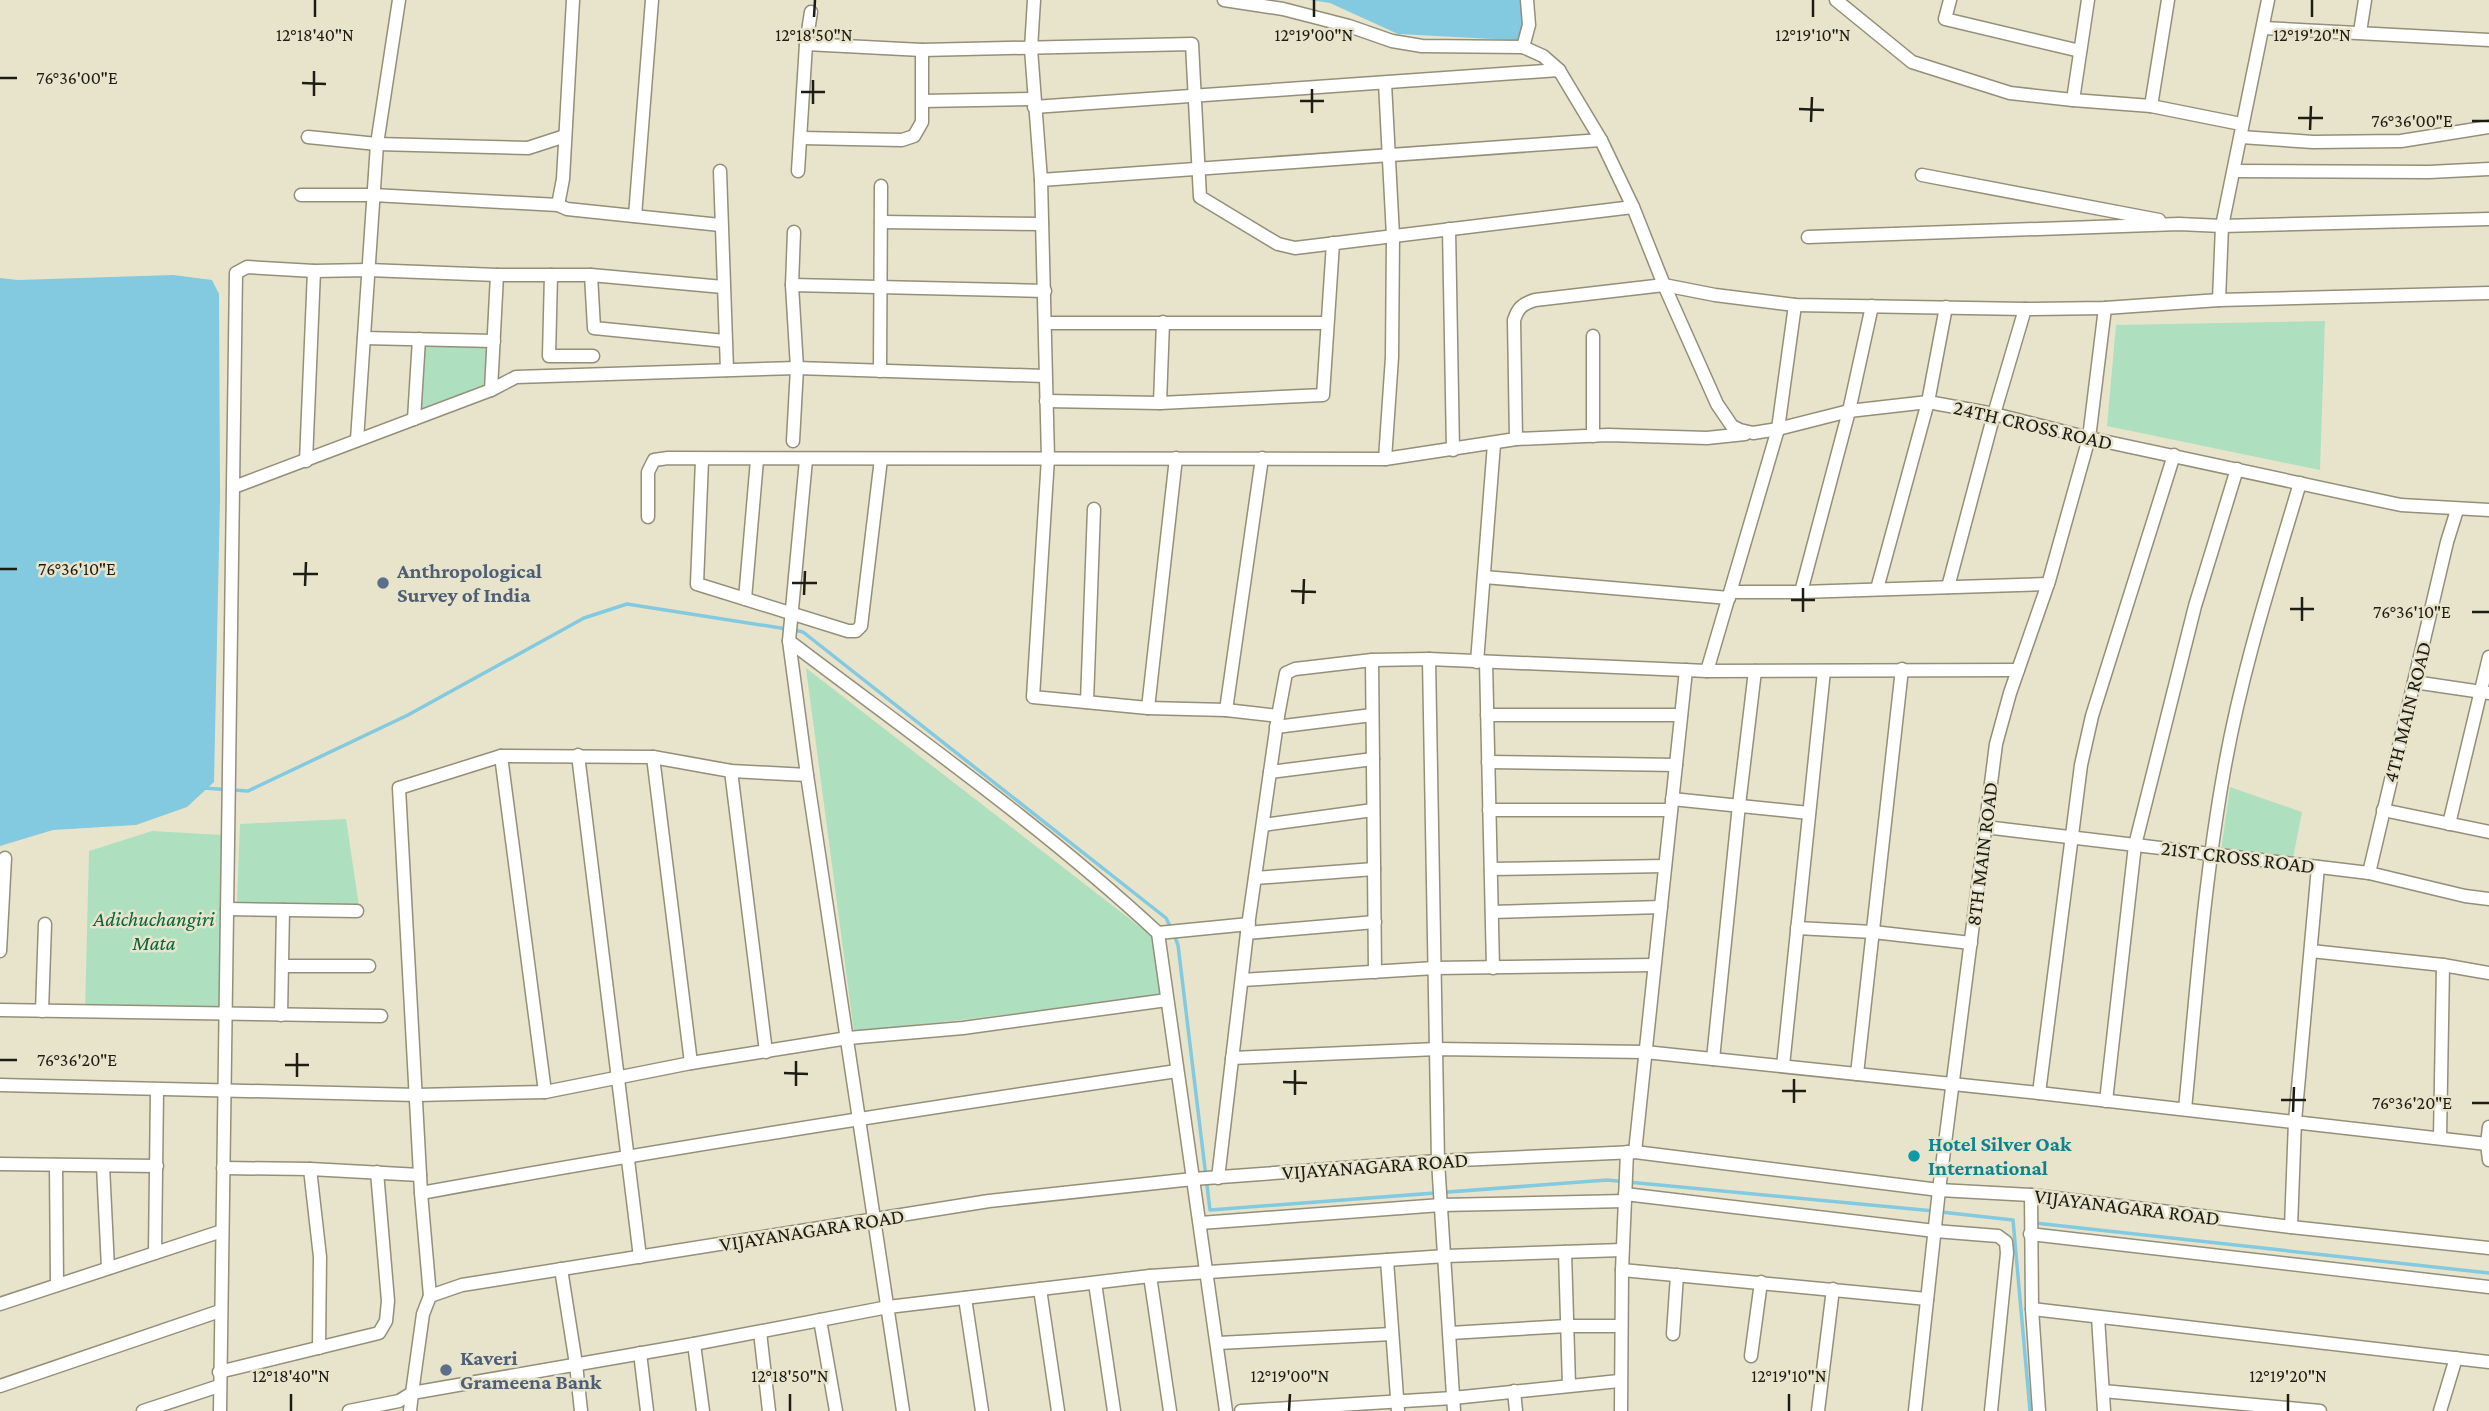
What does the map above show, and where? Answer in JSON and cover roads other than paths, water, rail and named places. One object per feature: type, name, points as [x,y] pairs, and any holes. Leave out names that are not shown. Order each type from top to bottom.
[{"type":"street","points":[[357,440],[376,144],[399,0]]},
{"type":"street","points":[[558,205],[573,0]]},
{"type":"street","points":[[635,216],[652,0]]},
{"type":"street","points":[[1034,0],[1031,49],[1041,180],[1048,458],[1033,697],[1148,708],[1226,710],[1277,721],[1372,715]]},
{"type":"street","points":[[1224,0],[1283,9],[1349,26],[1392,41],[1422,46],[1523,47],[1534,50],[1559,70],[1601,141],[1633,206],[1664,285],[1723,415],[1732,426],[1753,433]]},
{"type":"street","points":[[1523,47],[1529,25],[1527,0]]},
{"type":"street","points":[[1836,0],[1912,62],[2010,93],[2151,106],[2241,131],[2313,142],[2401,141],[2489,127]]},
{"type":"street","points":[[1950,0],[1945,19],[2080,51]]},
{"type":"street","points":[[2073,100],[2088,0]]},
{"type":"street","points":[[2151,106],[2168,0]]},
{"type":"street","points":[[2219,300],[2222,226],[2268,0]]},
{"type":"street","points":[[2360,32],[2365,0]]},
{"type":"street","points":[[798,171],[806,44],[811,12]]},
{"type":"street","points":[[2263,28],[2489,40]]},
{"type":"street","points":[[806,44],[922,50],[1192,44],[1200,197],[1278,244],[1296,248],[1633,206]]},
{"type":"street","points":[[801,138],[902,140],[914,136],[922,122],[922,50]]},
{"type":"street","points":[[923,101],[1034,103],[1194,96],[1559,70]]},
{"type":"street","points":[[1385,83],[1393,236],[1392,357],[1385,459]]},
{"type":"street","points":[[308,137],[376,144],[528,148],[565,136]]},
{"type":"street","points":[[1041,180],[1601,141]]},
{"type":"street","points":[[2234,171],[2429,172],[2489,169]]},
{"type":"street","points":[[720,171],[727,370]]},
{"type":"street","points":[[1922,175],[2179,224]]},
{"type":"street","points":[[880,371],[881,186]]},
{"type":"street","points":[[301,195],[373,195],[558,205],[567,209],[720,225]]},
{"type":"street","points":[[1808,237],[2179,224],[2222,226],[2489,219]]},
{"type":"street","points":[[881,222],[1042,224]]},
{"type":"street","points":[[1449,229],[1453,450]]},
{"type":"street","points":[[793,441],[797,368],[792,285],[794,232]]},
{"type":"street","points":[[1046,401],[1160,403],[1323,395],[1333,243]]},
{"type":"street","points":[[220,1411],[236,273],[247,267],[314,271],[591,275],[723,287]]},
{"type":"street","points":[[306,461],[314,271]]},
{"type":"street","points":[[491,390],[497,275]]},
{"type":"street","points":[[551,275],[549,356],[593,356]]},
{"type":"street","points":[[591,275],[594,328],[725,341]]},
{"type":"street","points":[[792,285],[1045,290]]},
{"type":"street","points":[[1516,439],[1513,334],[1517,309],[1524,303],[1535,300],[1664,285],[1714,295],[1795,305],[2025,309],[2105,308],[2219,300],[2489,293]]},
{"type":"street","points":[[1707,671],[1778,429],[1795,305]]},
{"type":"street","points":[[1801,592],[1849,411],[1872,306]]},
{"type":"street","points":[[1877,589],[1928,402],[1946,307]]},
{"type":"street","name":"8TH MAIN ROAD","points":[[1915,1411],[1939,1190],[1996,744],[2048,584],[2089,438],[2105,308]]},
{"type":"street","points":[[1948,587],[2025,309]]},
{"type":"street","points":[[1160,403],[1163,322]]},
{"type":"street","points":[[1045,323],[1327,323]]},
{"type":"street","points":[[1592,436],[1593,336]]},
{"type":"street","points":[[364,338],[494,341]]},
{"type":"street","points":[[414,419],[419,339]]},
{"type":"street","points":[[234,487],[491,390],[516,377],[797,368],[1045,376]]},
{"type":"street","name":"24TH CROSS ROAD","points":[[648,517],[648,472],[654,460],[668,458],[1385,459],[1516,439],[1592,436],[1707,438],[1778,429],[1849,411],[1928,402],[1994,414],[2089,438],[2401,505],[2489,510]]},
{"type":"street","points":[[1493,968],[1487,716],[1481,662],[1483,577],[1494,444]]},
{"type":"street","points":[[2039,1093],[2081,765],[2092,716],[2174,455]]},
{"type":"street","points":[[1148,708],[1175,458]]},
{"type":"street","points":[[1226,710],[1262,458]]},
{"type":"street","points":[[702,460],[697,584],[791,617],[856,631],[861,626],[881,459]]},
{"type":"street","points":[[745,599],[757,460]]},
{"type":"street","points":[[807,460],[789,638],[807,775],[903,1411]]},
{"type":"street","points":[[2106,1101],[2135,845],[2195,606],[2237,469]]},
{"type":"street","points":[[2185,1109],[2211,852],[2224,768],[2240,699],[2300,483]]},
{"type":"street","points":[[1087,702],[1094,509]]},
{"type":"street","name":"4TH MAIN ROAD","points":[[2369,873],[2447,542],[2457,510]]},
{"type":"street","points":[[1483,577],[1730,595],[2048,584]]},
{"type":"street","points":[[789,638],[1112,890],[1158,933],[1226,1411]]},
{"type":"street","points":[[2449,824],[2485,693],[2489,657]]},
{"type":"street","points":[[1429,659],[1438,1161],[1446,1256],[1453,1404]]},
{"type":"street","points":[[1218,1178],[1248,928],[1286,673],[1295,669],[1372,660],[1429,659],[1707,671],[2018,670]]},
{"type":"street","points":[[1372,660],[1376,972]]},
{"type":"street","points":[[1857,1074],[1902,669]]},
{"type":"street","points":[[1621,1411],[1620,1326],[1625,1197],[1645,1052],[1686,670]]},
{"type":"street","points":[[1713,1059],[1755,671]]},
{"type":"street","points":[[1783,1066],[1824,671]]},
{"type":"street","points":[[2414,682],[2485,693]]},
{"type":"street","points":[[1487,716],[1682,715]]},
{"type":"street","points":[[578,755],[640,1257]]},
{"type":"street","points":[[411,1411],[411,1392],[423,1314],[430,1296],[421,1194],[399,788],[501,756],[653,757],[731,771],[807,775]]},
{"type":"street","points":[[501,756],[545,1092]]},
{"type":"street","points":[[653,757],[691,1063]]},
{"type":"street","points":[[1270,772],[1373,759]]},
{"type":"street","points":[[1488,762],[1676,765]]},
{"type":"street","points":[[731,771],[766,1052]]},
{"type":"street","points":[[1489,810],[1672,804],[1739,805],[1809,813]]},
{"type":"street","points":[[1263,825],[1373,810]]},
{"type":"street","points":[[2383,810],[2489,832]]},
{"type":"street","name":"21ST CROSS ROAD","points":[[1985,827],[2369,873],[2465,896],[2489,899]]},
{"type":"street","points":[[0,951],[5,858]]},
{"type":"street","points":[[1491,870],[1665,866]]},
{"type":"street","points":[[2291,1227],[2295,1121],[2318,867]]},
{"type":"street","points":[[1255,878],[1374,869]]},
{"type":"street","points":[[1492,912],[1661,907]]},
{"type":"street","points":[[227,909],[357,911]]},
{"type":"street","points":[[281,1015],[283,910]]},
{"type":"street","points":[[1158,933],[1375,922]]},
{"type":"street","points":[[42,1010],[45,924]]},
{"type":"street","points":[[1797,928],[1873,932],[1971,943]]},
{"type":"street","points":[[2311,951],[2443,965],[2489,973]]},
{"type":"street","points":[[1242,980],[1435,968],[1654,965]]},
{"type":"street","points":[[2440,1138],[2443,965]]},
{"type":"street","points":[[283,966],[369,966]]},
{"type":"street","points":[[0,1085],[416,1095],[545,1092],[691,1063],[848,1038],[963,1028],[1167,1000]]},
{"type":"street","points":[[0,1010],[381,1016]]},
{"type":"street","points":[[1233,1058],[1437,1049],[1645,1052],[1953,1083],[2487,1144]]},
{"type":"street","points":[[421,1194],[626,1156],[858,1118],[1177,1071]]},
{"type":"street","points":[[155,1253],[158,1090]]},
{"type":"street","points":[[2489,1127],[2489,1160]]},
{"type":"street","name":"VIJAYANAGARA ROAD","points":[[430,1296],[463,1285],[989,1202],[1193,1179],[1438,1161],[1631,1152],[1939,1190],[2031,1195],[2489,1248]]},
{"type":"street","points":[[0,1164],[157,1166]]},
{"type":"street","points":[[56,1165],[57,1285]]},
{"type":"street","points":[[103,1166],[108,1268]]},
{"type":"street","points":[[223,1168],[420,1175]]},
{"type":"street","points":[[310,1169],[320,1257],[319,1348]]},
{"type":"street","points":[[219,1372],[379,1333],[386,1321],[386,1262],[377,1172]]},
{"type":"street","points":[[2031,1195],[2032,1309],[2039,1411]]},
{"type":"street","points":[[1200,1223],[1441,1205],[1625,1197],[1998,1236],[2006,1242],[2007,1253],[1991,1411]]},
{"type":"street","points":[[0,1304],[222,1231]]},
{"type":"street","points":[[2030,1234],[2489,1287]]},
{"type":"street","points":[[349,1411],[399,1401],[411,1392],[694,1344],[888,1307],[1150,1276],[1446,1256],[1622,1250]]},
{"type":"street","points":[[1565,1252],[1569,1385]]},
{"type":"street","points":[[1387,1260],[1397,1406]]},
{"type":"street","points":[[561,1269],[581,1411]]},
{"type":"street","points":[[1622,1270],[1927,1299]]},
{"type":"street","points":[[1673,1334],[1678,1275]]},
{"type":"street","points":[[1150,1276],[1170,1411]]},
{"type":"street","points":[[1751,1356],[1760,1282]]},
{"type":"street","points":[[1095,1283],[1114,1411]]},
{"type":"street","points":[[1040,1289],[1058,1411]]},
{"type":"street","points":[[1818,1411],[1833,1289]]},
{"type":"street","points":[[965,1298],[982,1411]]},
{"type":"street","points":[[2032,1309],[2489,1362]]},
{"type":"street","points":[[0,1386],[220,1311]]},
{"type":"street","points":[[2098,1317],[2105,1411]]},
{"type":"street","points":[[820,1320],[836,1411]]},
{"type":"street","points":[[1450,1333],[1567,1326],[1620,1326]]},
{"type":"street","points":[[760,1332],[769,1411]]},
{"type":"street","points":[[1218,1343],[1392,1334]]},
{"type":"street","points":[[694,1344],[703,1411]]},
{"type":"street","points":[[640,1353],[647,1411]]},
{"type":"street","points":[[2440,1411],[2456,1358]]},
{"type":"street","points":[[1241,1411],[1453,1404],[1514,1391],[1619,1381]]},
{"type":"street","points":[[143,1411],[219,1386]]},
{"type":"street","points":[[1514,1391],[1516,1411]]},
{"type":"street","points":[[2103,1391],[2320,1411]]},
{"type":"water","points":[[1310,0],[1528,0],[1529,41],[1398,34],[1330,3]]},
{"type":"water","points":[[173,275],[212,280],[219,294],[220,499],[214,782],[187,807],[136,825],[53,830],[0,846],[0,278],[18,280]]},
{"type":"waterway","points":[[203,788],[248,791],[408,715],[584,618],[627,604],[787,629]]},
{"type":"waterway","points":[[794,630],[803,632],[1166,918],[1171,928]]},
{"type":"waterway","points":[[1174,935],[1178,945],[1210,1210],[1607,1180],[1934,1211]]},
{"type":"waterway","points":[[1941,1212],[2013,1220],[2030,1411]]},
{"type":"waterway","points":[[2035,1223],[2489,1273]]},
{"type":"place","name":"Anthropological Survey of India","points":[[383,583]]},
{"type":"place","name":"Hotel Silver Oak International","points":[[1914,1156]]},
{"type":"place","name":"Kaveri Grameena Bank","points":[[446,1370]]},
{"type":"park label","name":"Adichuchangiri Mata","points":[[154,931]]}]
